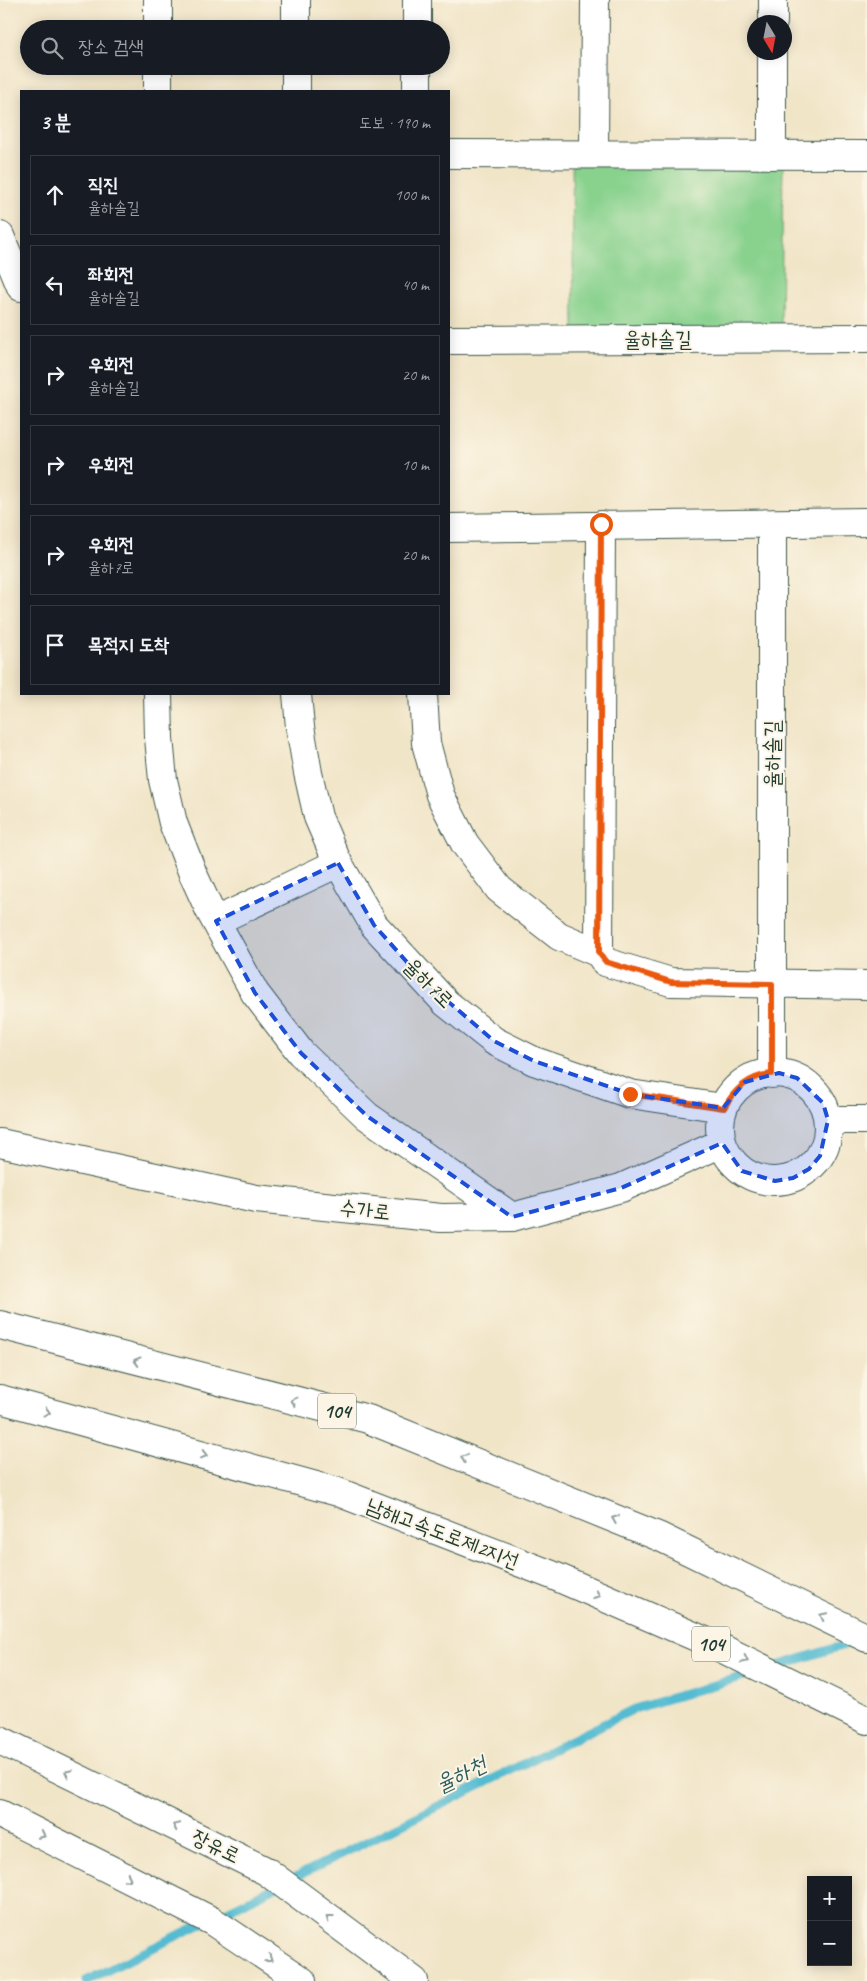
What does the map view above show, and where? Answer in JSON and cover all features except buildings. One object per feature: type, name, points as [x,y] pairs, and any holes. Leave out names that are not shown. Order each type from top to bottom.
[{"type":"main road","points":[[158,0],[158,20]]},
{"type":"main road","points":[[296,0],[296,20]]},
{"type":"main road","points":[[417,0],[417,20]]},
{"type":"main road","points":[[594,154],[595,0]]},
{"type":"main road","points":[[773,0],[773,15]]},
{"type":"main road","points":[[772,60],[772,155]]},
{"type":"main road","points":[[158,75],[158,90]]},
{"type":"main road","points":[[296,75],[296,90]]},
{"type":"main road","points":[[417,75],[417,90]]},
{"type":"main road","points":[[450,154],[867,155]]},
{"type":"main road","points":[[0,236],[20,285]]},
{"type":"main road","name":"율하솔길","points":[[450,340],[867,338]]},
{"type":"main road","points":[[450,528],[601,524],[867,522]]},
{"type":"main road","points":[[599,953],[601,524]]},
{"type":"main road","name":"율하솔길","points":[[772,524],[772,1074]]},
{"type":"main road","points":[[158,695],[162,772],[173,823],[193,874],[255,993],[301,1053],[367,1116],[512,1217]]},
{"type":"main road","name":"율하7로","points":[[297,695],[300,727],[318,817],[338,863],[374,925],[446,1003],[494,1041],[534,1061],[630,1094],[724,1108]]},
{"type":"main road","points":[[423,695],[426,743],[440,794],[465,844],[499,889],[559,936],[599,953],[606,962],[671,982],[867,985]]},
{"type":"main road","points":[[216,921],[338,863]]},
{"type":"main road","points":[[779,1073],[797,1078],[812,1088],[823,1103],[828,1120],[827,1138],[820,1156],[808,1169],[792,1178],[775,1181],[758,1178],[742,1171],[730,1158],[722,1142],[720,1125],[724,1108],[732,1093],[745,1082],[762,1075],[772,1074],[779,1073]]},
{"type":"main road","points":[[828,1120],[867,1120]]},
{"type":"main road","name":"수가로","points":[[0,1143],[256,1199],[441,1218],[512,1217],[621,1188],[722,1142]]},
{"type":"main road","name":"104","points":[[0,1325],[368,1419],[660,1537],[867,1638]]},
{"type":"main road","name":"남해고속도로제2지선","points":[[0,1399],[338,1492],[552,1575],[717,1646],[867,1720]]},
{"type":"main road","name":"장유로","points":[[0,1740],[266,1871],[414,1981]]},
{"type":"main road","points":[[0,1814],[212,1921],[302,1981]]},
{"type":"highlighted area","points":[[338,863],[374,925],[422,979],[494,1041],[534,1061],[630,1094],[723,1108],[745,1082],[779,1073],[797,1078],[823,1103],[828,1120],[820,1156],[809,1169],[793,1178],[775,1181],[742,1171],[722,1143],[621,1188],[512,1217],[367,1116],[301,1053],[255,993],[216,921]]},
{"type":"green space","points":[[572,159],[783,160],[781,333],[574,334]]},
{"type":"waterway","name":"율하천","points":[[774,1667],[857,1641]]},
{"type":"waterway","name":"율하천","points":[[86,1981],[634,1709],[757,1672]]},
{"type":"route","points":[[601,524],[599,953],[606,962],[671,982],[772,984],[772,1074],[762,1075],[745,1082],[732,1093],[724,1108],[630,1094]]}]
